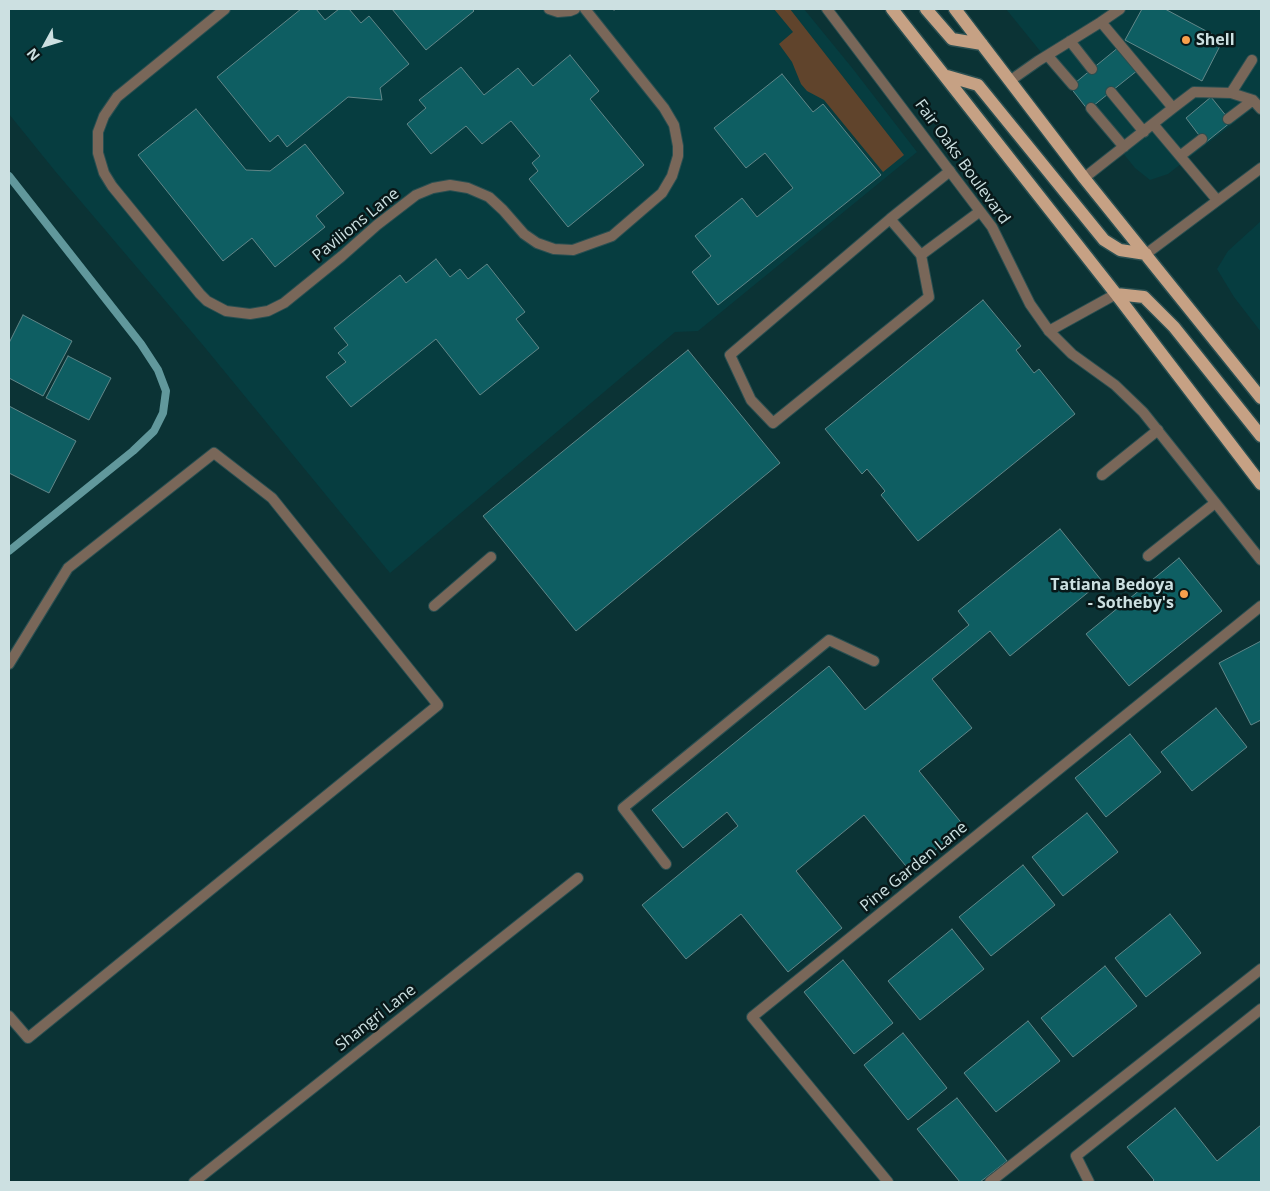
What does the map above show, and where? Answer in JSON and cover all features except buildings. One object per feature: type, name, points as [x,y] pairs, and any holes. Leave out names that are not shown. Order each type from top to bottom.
[{"type":"main road","points":[[892,9],[1116,294],[1261,484]]},
{"type":"main road","points":[[926,9],[952,40],[982,44]]},
{"type":"main road","points":[[955,9],[1084,178],[1261,398]]},
{"type":"main road","points":[[946,76],[978,86],[1104,240],[1120,250],[1146,254]]},
{"type":"main road","points":[[1116,294],[1144,297],[1174,327],[1261,436]]},
{"type":"street","name":"Pavilions Lane","points":[[225,9],[116,97],[104,116],[98,132],[98,153],[104,173],[112,186],[200,294],[207,301],[226,311],[250,314],[268,311],[284,303],[342,256],[376,225],[416,195],[433,188],[450,185],[468,188],[489,197],[524,234],[537,244],[554,249],[573,250],[612,236],[662,193],[672,176],[678,156],[674,125],[664,108],[585,9]]},
{"type":"street","points":[[549,9],[558,12],[575,9]]},
{"type":"street","name":"Fair Oaks Boulevard","points":[[826,9],[992,227],[1030,304],[1049,331],[1072,354],[1115,385],[1143,412],[1261,560]]},
{"type":"street","points":[[1011,80],[1120,9]]},
{"type":"street","points":[[1101,22],[1172,108]]},
{"type":"street","points":[[1070,41],[1092,69]]},
{"type":"street","points":[[1048,56],[1073,84]]},
{"type":"street","points":[[1231,94],[1252,60]]},
{"type":"street","points":[[1111,92],[1144,132]]},
{"type":"street","points":[[1084,178],[1194,92],[1231,94],[1253,100],[1261,109]]},
{"type":"street","points":[[1228,119],[1253,100]]},
{"type":"street","points":[[1091,108],[1124,147]]},
{"type":"street","points":[[1153,124],[1217,200]]},
{"type":"street","points":[[1180,156],[1202,139]]},
{"type":"street","points":[[1146,254],[1261,168]]},
{"type":"street","points":[[890,219],[921,255],[929,297],[773,423],[751,400],[730,355],[890,219],[950,171]]},
{"type":"street","points":[[921,255],[979,212]]},
{"type":"street","points":[[1049,331],[1116,294]]},
{"type":"street","points":[[1102,475],[1158,430]]},
{"type":"street","points":[[9,664],[68,568],[214,453],[272,498],[438,705],[28,1038],[9,1016]]},
{"type":"street","points":[[1148,556],[1215,503]]},
{"type":"street","points":[[434,606],[491,557]]},
{"type":"street","name":"Pine Garden Lane","points":[[888,1182],[752,1017],[1261,606]]},
{"type":"street","points":[[666,864],[623,808],[829,640],[874,661]]},
{"type":"street","name":"Shangri Lane","points":[[194,1182],[578,878]]},
{"type":"street","points":[[990,1182],[1261,968]]},
{"type":"street","points":[[1089,1182],[1076,1156],[1261,1009]]},
{"type":"shaded area","points":[[9,9],[804,9],[917,152],[698,331],[675,332],[390,573],[202,344],[9,114]]},
{"type":"shaded area","points":[[774,9],[790,9],[904,155],[883,172],[824,100],[807,91],[801,84],[792,62],[779,44],[793,32]]},
{"type":"shaded area","points":[[1006,9],[1261,9],[1261,102],[1168,174],[1150,180],[1135,168]]},
{"type":"shaded area","points":[[1261,221],[1261,332],[1234,297],[1217,269],[1228,251]]},
{"type":"waterway","points":[[9,176],[141,344],[158,370],[166,391],[163,413],[154,431],[133,451],[9,551]]},
{"type":"place","name":"Shell","points":[[1186,40]]},
{"type":"place","name":"Tatiana Bedoya - Sotheby's","points":[[1184,594]]}]
